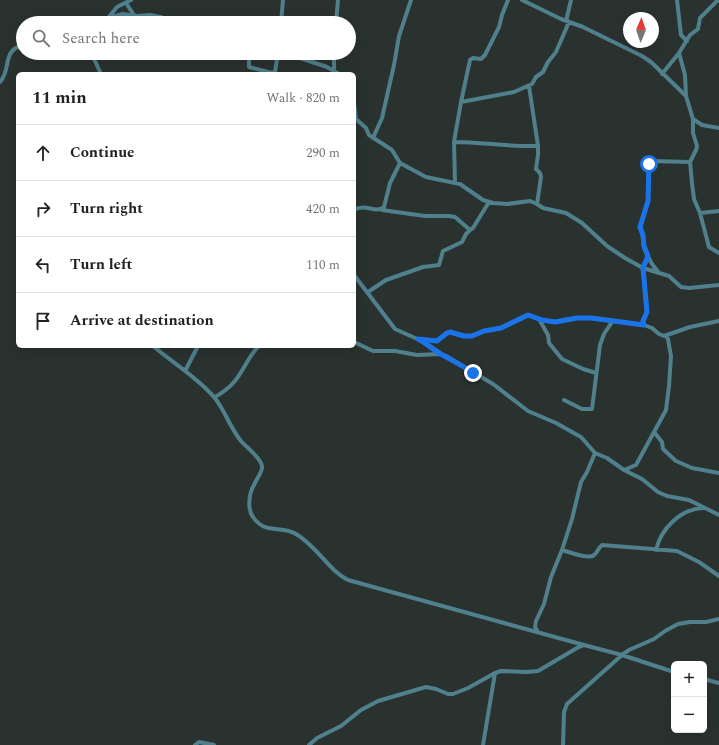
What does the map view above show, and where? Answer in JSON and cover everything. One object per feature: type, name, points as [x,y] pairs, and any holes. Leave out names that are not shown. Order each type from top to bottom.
[{"type":"street","points":[[120,0],[128,2]]},
{"type":"street","points":[[281,16],[282,0]]},
{"type":"street","points":[[337,16],[338,0]]},
{"type":"street","points":[[373,138],[382,118],[399,36],[411,0]]},
{"type":"street","points":[[455,183],[454,142],[470,60],[473,58],[481,59],[485,55],[499,27],[508,0]]},
{"type":"street","points":[[522,0],[540,10],[583,27],[642,56],[651,62],[686,96]]},
{"type":"street","points":[[461,102],[514,92],[532,84],[556,52],[568,21],[571,0]]},
{"type":"street","points":[[676,0],[681,35],[687,41]]},
{"type":"street","points":[[662,74],[679,53],[690,35],[698,29],[700,18],[718,0]]},
{"type":"street","points":[[128,2],[134,16]]},
{"type":"street","points":[[110,16],[115,9],[128,2]]},
{"type":"street","points":[[118,16],[121,14],[134,16],[157,16]]},
{"type":"street","points":[[0,82],[6,73],[8,56],[16,48]]},
{"type":"street","points":[[679,53],[685,75],[686,96],[693,119],[693,133],[696,146],[696,150],[690,162],[694,199],[700,213],[709,247],[719,253]]},
{"type":"street","points":[[94,60],[99,72]]},
{"type":"street","points":[[249,60],[249,67],[269,72]]},
{"type":"street","points":[[275,72],[277,60]]},
{"type":"street","points":[[309,60],[319,63],[334,71],[334,60]]},
{"type":"street","points":[[529,86],[538,146],[536,169],[540,172],[542,177],[537,204]]},
{"type":"street","points":[[356,119],[366,128],[369,135],[392,150],[400,163],[426,177],[463,186],[489,202],[500,204],[526,201],[537,204],[543,208],[566,213],[582,223],[607,246],[625,258],[643,268],[669,276],[680,286],[685,288],[719,285]]},
{"type":"street","points":[[693,119],[702,125],[719,128]]},
{"type":"street","points":[[454,142],[487,143],[515,147],[538,146]]},
{"type":"street","points":[[659,273],[651,264],[644,246],[643,235],[640,227],[648,201],[649,162],[690,162]]},
{"type":"street","points":[[382,210],[386,204],[390,183],[400,163]]},
{"type":"street","points":[[368,292],[386,280],[423,267],[440,265],[443,251],[462,242],[466,234],[473,228],[489,202]]},
{"type":"street","points":[[356,209],[362,206],[373,209],[425,216],[455,217],[470,230]]},
{"type":"street","points":[[700,213],[719,211]]},
{"type":"street","points":[[644,325],[643,321],[647,312],[643,268],[648,256]]},
{"type":"street","points":[[356,277],[395,329],[424,342],[440,354],[458,362],[494,384],[528,411],[556,423],[581,437],[595,452],[608,458],[624,470],[642,479],[654,489],[663,494],[689,500],[719,515]]},
{"type":"street","points":[[418,339],[437,341],[450,332],[459,336],[472,336],[484,331],[501,328],[528,315],[538,319],[555,322],[577,318],[644,325],[666,336],[690,327],[719,321]]},
{"type":"street","points":[[538,319],[548,335],[549,343],[562,359],[583,369],[596,373]]},
{"type":"street","points":[[564,400],[582,409],[592,409],[600,345],[604,334],[612,322]]},
{"type":"street","points":[[624,470],[636,465],[666,410],[670,386],[671,356],[668,339],[666,336]]},
{"type":"street","points":[[356,343],[373,351],[395,350],[416,355],[440,354]]},
{"type":"street","points":[[156,348],[215,397],[240,440],[262,464],[261,473],[253,486],[250,500],[251,515],[259,524],[266,528],[291,532],[302,538],[348,580],[622,655],[671,671]]},
{"type":"street","points":[[185,371],[197,348]]},
{"type":"street","points":[[215,397],[226,390],[235,381],[258,348]]},
{"type":"street","points":[[654,432],[662,442],[664,449],[676,461],[698,470],[719,474]]},
{"type":"street","points":[[538,633],[535,627],[536,621],[544,604],[551,577],[562,550],[572,519],[581,482],[587,472],[595,452]]},
{"type":"street","points":[[656,550],[661,536],[675,519],[687,511],[703,508]]},
{"type":"street","points":[[562,550],[591,557],[602,545],[682,553],[699,562],[719,576]]},
{"type":"street","points":[[562,745],[564,712],[567,704],[622,655],[654,639],[678,624],[694,621],[706,622],[719,619]]},
{"type":"street","points":[[309,745],[317,738],[341,726],[361,710],[373,703],[426,687],[448,694],[453,694],[468,688],[494,672],[538,671],[584,645]]},
{"type":"street","points":[[483,745],[494,672]]},
{"type":"street","points":[[707,680],[719,683]]},
{"type":"street","points":[[195,745],[199,742],[214,745]]},
{"type":"route","points":[[473,373],[458,362],[440,354],[418,339],[437,341],[450,332],[459,336],[472,336],[484,331],[501,328],[528,315],[538,319],[555,322],[577,318],[591,318],[612,322],[644,325],[643,321],[647,312],[647,306],[643,268],[648,256],[640,227],[648,201],[649,164]]}]
